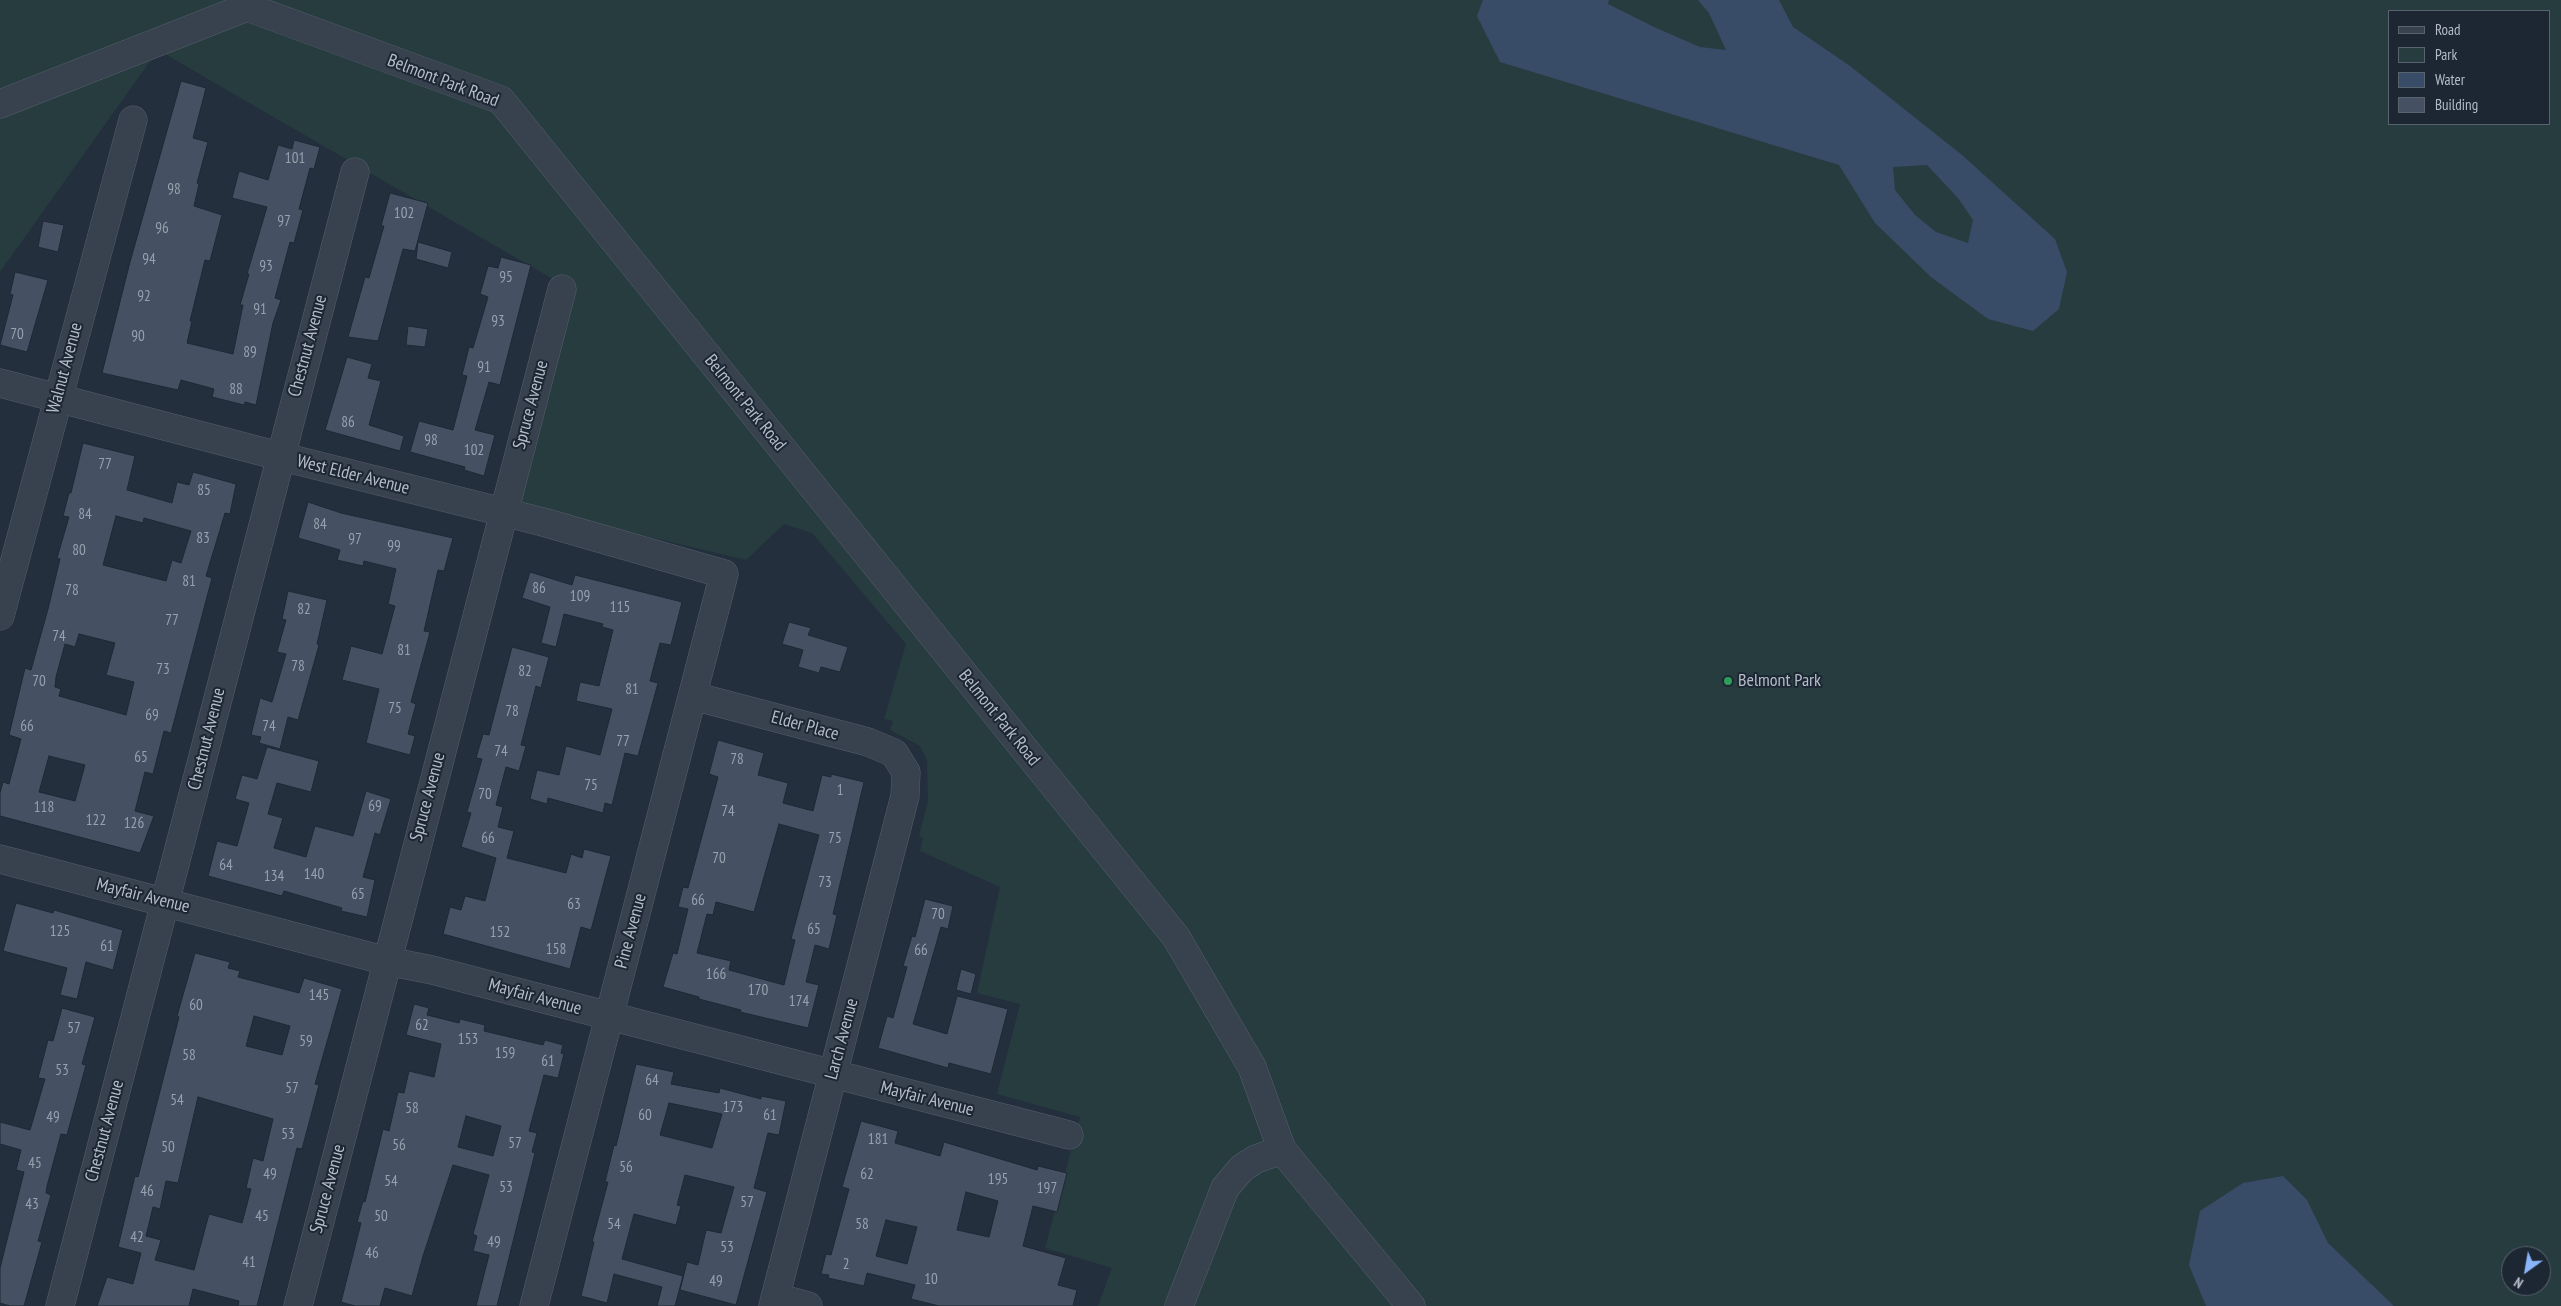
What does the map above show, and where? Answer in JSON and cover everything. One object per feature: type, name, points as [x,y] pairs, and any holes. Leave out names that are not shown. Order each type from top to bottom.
[{"type":"street","name":"Belmont Park Road","points":[[0,104],[247,7],[501,100],[1176,937],[1252,1067],[1282,1150],[1411,1306]]},
{"type":"street","name":"Walnut Avenue","points":[[0,616],[56,398],[133,120]]},
{"type":"street","name":"Chestnut Avenue","points":[[60,1306],[279,456],[355,172]]},
{"type":"street","name":"Spruce Avenue","points":[[298,1306],[502,514],[562,289]]},
{"type":"street","name":"West Elder Avenue","points":[[0,382],[502,514],[543,522],[705,569]]},
{"type":"street","name":"Pine Avenue","points":[[534,1306],[724,574],[705,569]]},
{"type":"street","name":"Elder Place","points":[[693,696],[868,742],[894,753],[906,772]]},
{"type":"street","name":"Larch Avenue","points":[[774,1302],[905,796],[906,772]]},
{"type":"street","name":"Mayfair Avenue","points":[[0,859],[387,961],[432,970],[1069,1136]]},
{"type":"street","points":[[1180,1306],[1224,1188],[1242,1168],[1256,1158],[1282,1150]]},
{"type":"street","points":[[774,1302],[808,1306]]},
{"type":"green space","name":"Belmont Park","points":[[0,0],[2561,0],[2561,1306],[1098,1306],[1112,1268],[1045,1248],[1080,1117],[997,1094],[1020,1004],[977,993],[1000,887],[920,851],[923,838],[919,836],[928,801],[927,760],[920,746],[890,730],[893,721],[884,719],[906,644],[812,533],[784,524],[746,560],[516,505],[571,303],[551,278],[158,50],[0,272]]},
{"type":"water","points":[[1483,0],[1609,0],[1608,4],[1700,47],[1726,50],[1709,13],[1698,0],[1779,0],[1793,27],[1850,66],[1962,155],[2055,239],[2067,272],[2059,309],[2033,331],[1988,319],[1931,277],[1875,223],[1839,165],[1500,62],[1477,16]],"holes":[[[1927,165],[1958,198],[1973,220],[1968,243],[1936,232],[1915,215],[1895,190],[1893,167]]]},
{"type":"water","points":[[2283,1176],[2307,1200],[2328,1243],[2394,1306],[2206,1306],[2189,1265],[2200,1211],[2243,1183]]},
{"type":"building","points":[[181,81],[206,88],[193,138],[208,142],[197,183],[199,184],[194,206],[222,215],[210,261],[205,260],[190,321],[192,321],[187,343],[233,354],[243,305],[240,305],[249,274],[247,274],[267,207],[232,198],[239,171],[268,180],[278,145],[292,149],[294,140],[320,147],[314,169],[310,168],[299,209],[303,210],[294,243],[290,242],[275,298],[281,300],[273,323],[256,405],[245,402],[244,405],[212,397],[214,389],[181,380],[178,390],[102,373],[130,262]]},
{"type":"building","points":[[390,193],[428,203],[415,251],[403,249],[378,341],[348,337],[365,277],[369,278],[384,226],[381,226]]},
{"type":"building","points":[[43,221],[64,225],[58,252],[38,247]]},
{"type":"building","points":[[418,242],[452,252],[448,268],[416,259]]},
{"type":"building","points":[[501,257],[531,265],[500,385],[489,382],[475,430],[495,435],[484,476],[464,470],[465,467],[410,452],[419,421],[453,430],[467,376],[462,375],[469,347],[473,348],[488,297],[480,294],[488,266],[498,268]]},
{"type":"building","points":[[15,272],[48,280],[27,352],[0,345],[13,295],[10,294]]},
{"type":"building","points":[[408,326],[428,329],[425,347],[406,345]]},
{"type":"building","points":[[347,357],[372,364],[368,378],[381,381],[369,425],[404,436],[400,451],[325,430]]},
{"type":"building","points":[[83,443],[135,456],[127,490],[172,503],[177,482],[189,485],[193,472],[236,484],[230,514],[225,513],[206,576],[212,578],[171,733],[164,731],[153,774],[145,772],[135,811],[154,816],[140,853],[0,816],[0,793],[3,782],[9,784],[21,739],[9,735],[25,668],[31,670],[48,609],[60,559],[57,558],[69,517],[63,516],[69,493],[71,493]],"holes":[[[116,516],[143,523],[144,518],[191,531],[181,563],[172,560],[166,581],[103,565]],[[79,634],[115,643],[106,675],[134,682],[126,715],[59,696],[61,689],[55,687],[56,677],[65,644],[75,647]],[[49,756],[85,765],[75,801],[39,792]]]},
{"type":"building","points":[[308,502],[341,513],[453,538],[444,571],[438,570],[424,631],[430,632],[411,702],[416,704],[408,734],[415,736],[410,755],[366,743],[379,689],[342,680],[351,646],[382,654],[395,606],[388,604],[396,569],[364,561],[363,566],[337,560],[340,550],[298,538]]},
{"type":"building","points":[[530,572],[572,585],[575,575],[682,602],[671,645],[660,643],[650,681],[658,683],[638,756],[625,753],[612,805],[605,803],[603,813],[548,798],[547,804],[530,799],[537,770],[559,775],[566,746],[600,755],[612,709],[576,701],[580,682],[599,686],[613,630],[602,627],[603,624],[564,614],[556,647],[541,643],[550,607],[522,598]]},
{"type":"building","points":[[288,591],[327,600],[317,644],[319,645],[298,720],[288,717],[280,749],[259,743],[261,737],[251,735],[260,698],[272,702],[286,654],[277,652],[286,620],[282,619]]},
{"type":"building","points":[[789,622],[811,628],[808,635],[848,647],[840,672],[821,667],[819,673],[798,667],[803,650],[782,644]]},
{"type":"building","points":[[512,647],[549,657],[541,688],[536,686],[521,745],[526,746],[519,771],[506,767],[496,805],[503,807],[498,827],[514,831],[507,858],[566,873],[571,854],[582,858],[584,849],[611,856],[591,930],[581,927],[570,969],[443,934],[450,907],[461,910],[465,896],[485,901],[496,858],[461,847],[471,813],[467,812],[482,759],[476,758],[483,734],[489,735]]},
{"type":"building","points":[[718,740],[764,753],[758,775],[788,783],[783,803],[813,811],[822,775],[831,777],[831,774],[864,782],[833,914],[837,915],[829,949],[815,945],[806,982],[819,985],[808,1028],[740,1012],[741,1010],[663,987],[673,953],[677,954],[688,909],[678,907],[683,887],[688,888],[718,777],[709,774]],"holes":[[[779,824],[819,835],[791,939],[795,940],[784,985],[729,970],[731,961],[697,953],[707,914],[713,915],[716,902],[754,912]]]},
{"type":"building","points":[[267,747],[319,761],[311,792],[277,783],[268,814],[283,818],[274,848],[306,857],[315,826],[353,836],[366,791],[391,799],[380,835],[375,833],[363,877],[375,880],[367,917],[341,911],[342,908],[284,891],[282,896],[208,876],[217,841],[237,846],[249,803],[235,799],[242,775],[257,779]]},
{"type":"building","points":[[925,899],[953,906],[948,929],[941,927],[913,1024],[947,1034],[957,996],[1008,1009],[991,1074],[949,1063],[948,1068],[878,1048],[887,1016],[893,1018],[907,967],[903,966],[912,936],[915,937]]},
{"type":"building","points":[[16,903],[53,913],[54,910],[123,930],[113,970],[86,962],[77,999],[60,995],[67,968],[3,951]]},
{"type":"building","points":[[195,953],[230,962],[228,968],[240,971],[238,977],[299,993],[304,978],[342,989],[315,1084],[319,1085],[302,1149],[297,1148],[257,1306],[238,1306],[239,1301],[193,1289],[189,1306],[97,1306],[107,1277],[133,1284],[141,1253],[118,1247],[135,1176],[138,1177],[179,1017],[177,1016]],"holes":[[[254,1016],[290,1026],[282,1055],[246,1046]],[[198,1097],[273,1119],[263,1161],[253,1158],[246,1188],[251,1189],[242,1223],[209,1214],[194,1270],[155,1260],[161,1240],[146,1236],[153,1207],[160,1209],[166,1181],[178,1183]]]},
{"type":"building","points":[[961,969],[976,974],[971,994],[956,990]]},
{"type":"building","points":[[414,1004],[429,1008],[427,1015],[459,1023],[460,1019],[485,1025],[484,1031],[543,1045],[545,1040],[563,1045],[561,1053],[564,1054],[558,1078],[544,1075],[529,1131],[537,1133],[532,1152],[535,1153],[497,1306],[476,1306],[489,1255],[473,1251],[477,1236],[473,1234],[489,1175],[453,1165],[412,1296],[385,1288],[380,1306],[355,1306],[341,1302],[361,1223],[357,1222],[363,1201],[365,1202],[383,1129],[389,1131],[398,1092],[404,1093],[409,1071],[434,1077],[441,1044],[406,1035]],"holes":[[[466,1116],[501,1126],[493,1156],[458,1147]]]},
{"type":"building","points":[[62,1008],[95,1017],[82,1064],[86,1065],[67,1135],[61,1134],[47,1186],[46,1193],[51,1195],[38,1241],[42,1242],[24,1306],[10,1306],[0,1303],[0,1268],[24,1172],[16,1170],[21,1150],[0,1144],[0,1122],[30,1130],[45,1079],[38,1078],[48,1040],[53,1041]]},
{"type":"building","points":[[636,1064],[674,1072],[671,1084],[719,1093],[720,1088],[761,1099],[761,1096],[786,1101],[779,1135],[768,1133],[754,1188],[767,1192],[736,1305],[680,1290],[687,1262],[698,1265],[706,1230],[721,1233],[734,1187],[685,1175],[677,1205],[681,1206],[676,1225],[634,1214],[622,1259],[683,1276],[675,1306],[657,1306],[662,1287],[614,1274],[607,1303],[581,1296],[594,1242],[592,1242],[608,1182],[605,1182],[614,1145],[616,1146]],"holes":[[[669,1103],[722,1114],[712,1148],[660,1135]]]},
{"type":"building","points":[[861,1121],[898,1131],[895,1143],[940,1156],[944,1142],[1037,1170],[1038,1166],[1067,1173],[1057,1212],[1033,1206],[1023,1246],[1066,1258],[1058,1285],[1077,1290],[1073,1306],[939,1306],[911,1299],[915,1285],[867,1273],[864,1286],[828,1278],[829,1275],[821,1274],[826,1254],[831,1255],[849,1189],[842,1187]],"holes":[[[966,1192],[998,1201],[989,1237],[957,1230]],[[886,1220],[917,1227],[907,1264],[876,1256]]]},
{"type":"place","name":"Belmont Park","points":[[1728,681]]}]
